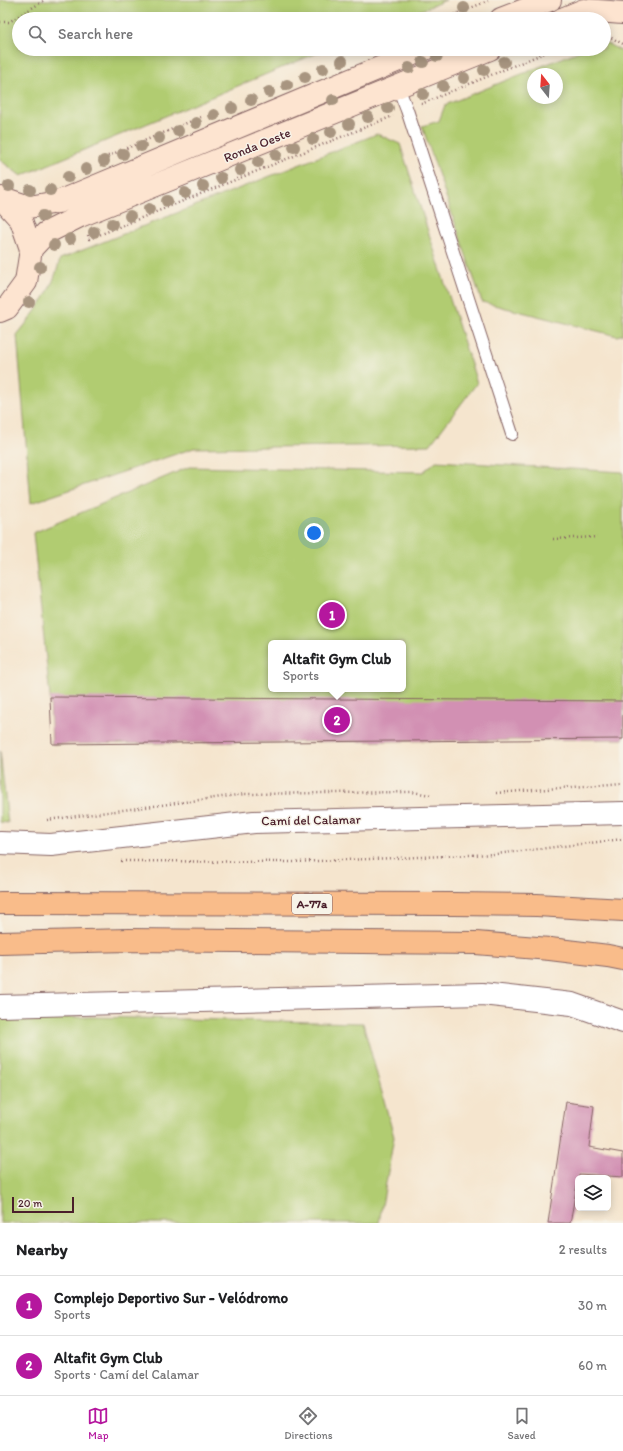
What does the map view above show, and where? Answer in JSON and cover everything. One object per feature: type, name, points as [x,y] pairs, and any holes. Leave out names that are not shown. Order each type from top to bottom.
[{"type":"highway","name":"A-77a","points":[[0,903],[470,904],[538,905],[623,910]]},
{"type":"highway","points":[[0,943],[137,940],[476,943],[550,949],[623,959]]},
{"type":"main road","points":[[519,12],[550,0]]},
{"type":"main road","points":[[617,0],[623,8]]},
{"type":"main road","points":[[579,12],[584,10],[610,12]]},
{"type":"main road","points":[[611,12],[623,13]]},
{"type":"main road","name":"Ronda Oeste","points":[[1,198],[29,207],[58,202],[408,56]]},
{"type":"main road","name":"Ronda Oeste","points":[[31,249],[46,233],[80,216],[473,56]]},
{"type":"main road","name":"Ronda Oeste","points":[[0,311],[7,308],[26,282],[31,249],[21,220],[1,198]]},
{"type":"street","name":"Camí del Calamar","points":[[0,843],[51,845],[254,822],[623,813]]},
{"type":"street","points":[[0,1006],[482,994],[572,1004],[623,1022]]},
{"type":"lane","points":[[398,87],[410,117],[512,434]]},
{"type":"path","points":[[25,12],[45,0]]},
{"type":"path","points":[[460,12],[490,0]]},
{"type":"path","points":[[0,22],[9,22],[12,20]]},
{"type":"path","points":[[611,38],[623,44]]},
{"type":"path","points":[[102,159],[208,114]]},
{"type":"path","points":[[553,539],[597,537]]},
{"type":"path","points":[[117,860],[293,862],[496,854],[623,839]]},
{"type":"green space","points":[[0,0],[446,0],[417,12],[12,12],[12,56],[310,56],[21,176],[0,160]]},
{"type":"green space","points":[[611,46],[623,52],[623,334],[617,336],[482,302],[422,126],[439,121],[445,105],[527,72],[527,104],[563,104],[563,68],[537,68],[567,56],[611,56]]},
{"type":"green space","points":[[377,134],[400,144],[477,383],[430,445],[194,448],[31,503],[17,335],[38,308],[49,290],[60,259]]},
{"type":"green space","points":[[436,461],[623,472],[623,739],[52,744],[50,697],[33,533],[189,467],[423,472]]},
{"type":"green space","points":[[0,751],[8,823],[0,822]]},
{"type":"green space","points":[[91,1017],[363,1023],[394,1137],[379,1223],[0,1223],[0,1019]]},
{"type":"building","points":[[50,697],[623,701],[623,739],[52,744]]},
{"type":"building","points":[[566,1102],[594,1106],[589,1147],[623,1153],[623,1177],[611,1175],[575,1175],[575,1196],[570,1223],[548,1223]]},
{"type":"place","name":"Complejo Deportivo Sur - Velódromo","points":[[332,615]]},
{"type":"place","name":"Altafit Gym Club","points":[[337,720]]}]
